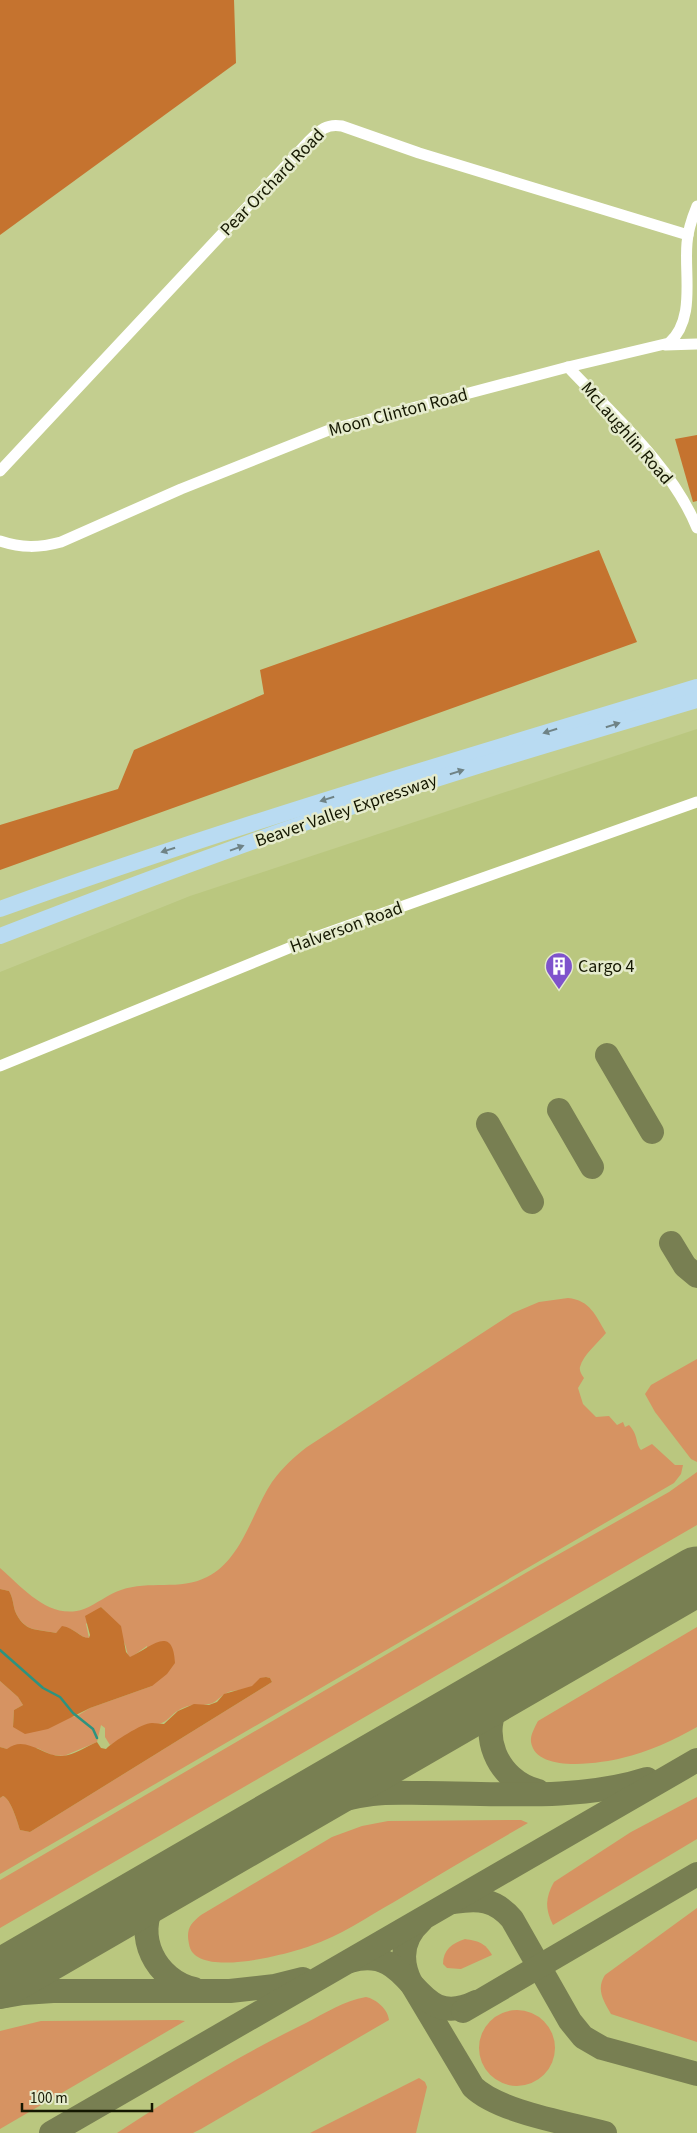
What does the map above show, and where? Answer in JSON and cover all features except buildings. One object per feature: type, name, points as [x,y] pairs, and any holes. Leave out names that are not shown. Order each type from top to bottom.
[{"type":"highway","name":"Beaver Valley Expressway","points":[[0,909],[85,878],[390,779],[697,687]]},
{"type":"highway","name":"Beaver Valley Expressway","points":[[0,936],[122,889],[327,815],[427,782],[697,700]]},
{"type":"highway","points":[[0,902],[85,878]]},
{"type":"highway","points":[[0,942],[122,889]]},
{"type":"street","name":"Pear Orchard Road","points":[[0,471],[308,142],[330,125],[342,126],[428,156],[688,235]]},
{"type":"street","points":[[664,345],[674,339],[683,324],[688,235],[697,206]]},
{"type":"street","name":"Moon Clinton Road","points":[[0,541],[29,547],[46,546],[61,542],[181,489],[329,430],[568,367],[664,345],[697,344]]},
{"type":"street","name":"McLaughlin Road","points":[[568,367],[657,463],[686,503],[697,528]]},
{"type":"street","name":"Halverson Road","points":[[0,1066],[316,937],[697,802]]},
{"type":"shaded area","points":[[0,0],[234,0],[236,63],[0,235]]},
{"type":"shaded area","points":[[697,435],[697,501],[693,502],[675,439]]},
{"type":"shaded area","points":[[599,550],[637,642],[0,870],[0,825],[118,789],[134,750],[264,694],[260,670]]},
{"type":"shaded area","points":[[697,729],[697,2133],[0,2133],[0,972],[190,896]]},
{"type":"shaded area","points":[[568,1298],[576,1299],[587,1305],[606,1333],[587,1354],[580,1367],[584,1378],[578,1388],[583,1404],[596,1417],[609,1416],[617,1425],[623,1422],[625,1427],[629,1425],[641,1450],[652,1444],[675,1465],[683,1465],[681,1474],[674,1483],[0,1874],[0,1798],[3,1796],[9,1801],[20,1830],[30,1832],[272,1682],[267,1677],[251,1687],[228,1692],[211,1703],[184,1708],[164,1722],[110,1745],[105,1737],[105,1728],[101,1725],[97,1742],[64,1756],[52,1755],[37,1748],[7,1749],[0,1747],[0,1681],[18,1697],[23,1705],[14,1710],[13,1727],[77,1716],[90,1708],[152,1686],[147,1646],[130,1658],[117,1628],[101,1607],[86,1624],[89,1638],[62,1627],[56,1633],[37,1630],[23,1623],[15,1611],[9,1591],[0,1589],[0,1568],[28,1593],[49,1607],[72,1612],[84,1609],[107,1596],[132,1587],[186,1584],[207,1577],[229,1559],[238,1547],[272,1482],[288,1463],[307,1447],[513,1313],[539,1302]]},
{"type":"shaded area","points":[[697,1359],[697,1462],[691,1459],[655,1412],[645,1394],[651,1385]]},
{"type":"shaded area","points":[[697,1472],[697,1525],[0,1928],[0,1880],[536,1567],[669,1492]]},
{"type":"shaded area","points":[[0,1589],[9,1591],[19,1618],[22,1623],[31,1628],[56,1633],[62,1626],[89,1638],[90,1635],[85,1616],[101,1607],[121,1626],[126,1652],[130,1657],[152,1644],[165,1641],[170,1644],[175,1663],[167,1674],[152,1686],[90,1708],[48,1729],[25,1734],[13,1727],[14,1710],[23,1705],[18,1697],[0,1681]]},
{"type":"shaded area","points":[[697,1627],[697,1727],[651,1749],[622,1758],[600,1762],[571,1764],[557,1762],[545,1759],[536,1752],[531,1739],[538,1721]]},
{"type":"shaded area","points":[[260,1678],[270,1678],[272,1682],[30,1832],[20,1830],[9,1801],[3,1796],[0,1798],[0,1747],[7,1749],[14,1745],[28,1745],[56,1756],[76,1752],[97,1742],[101,1748],[106,1749],[135,1729],[152,1723],[164,1724],[178,1711],[194,1704],[209,1705],[217,1702],[224,1694],[252,1686]]},
{"type":"shaded area","points":[[697,1797],[697,1839],[553,1925],[547,1904],[554,1882],[631,1832]]},
{"type":"shaded area","points":[[521,1820],[528,1823],[353,1926],[321,1942],[283,1954],[243,1962],[224,1963],[207,1961],[195,1955],[189,1944],[188,1934],[190,1927],[201,1915],[332,1837],[362,1826],[388,1821]]},
{"type":"shaded area","points":[[697,1908],[697,2042],[611,2014],[603,1999],[601,1990],[602,1980],[605,1975]]},
{"type":"shaded area","points":[[465,1939],[481,1943],[492,1955],[461,1969],[447,1968],[443,1964],[443,1959],[447,1951],[452,1945]]},
{"type":"shaded area","points":[[366,1997],[381,2005],[389,2020],[201,2129],[193,2133],[117,2133],[233,2061],[335,2008],[350,2001]]},
{"type":"shaded area","points":[[517,2010],[532,2013],[544,2021],[552,2033],[555,2048],[552,2063],[544,2075],[532,2083],[517,2086],[502,2083],[490,2075],[482,2063],[479,2048],[482,2033],[490,2021],[502,2013]]},
{"type":"shaded area","points":[[41,2021],[185,2021],[0,2129],[0,2031]]},
{"type":"shaded area","points":[[419,2078],[425,2082],[427,2087],[416,2133],[310,2133]]},
{"type":"waterway","points":[[0,1650],[43,1688],[60,1697],[73,1713],[93,1729],[97,1738]]},
{"type":"taxiway","points":[[607,1055],[652,1132]]},
{"type":"taxiway","points":[[559,1110],[592,1167]]},
{"type":"taxiway","points":[[488,1124],[532,1202]]},
{"type":"taxiway","points":[[671,1243],[685,1266],[697,1276]]},
{"type":"taxiway","points":[[538,1791],[524,1786],[511,1777],[502,1766],[495,1753],[491,1739],[491,1725],[494,1711],[506,1692],[544,1664]]},
{"type":"taxiway","points":[[51,2133],[697,1760]]},
{"type":"taxiway","points":[[234,1844],[300,1813],[335,1801],[372,1794],[565,1793],[621,1786],[647,1779]]},
{"type":"taxiway","points":[[194,1989],[181,1984],[159,1966],[152,1955],[146,1928],[149,1914],[155,1901],[164,1889],[200,1864]]},
{"type":"taxiway","points":[[463,2011],[697,1874]]},
{"type":"taxiway","points":[[454,1902],[478,1900],[493,1904],[506,1912],[512,1919],[570,2021],[583,2037],[602,2048],[697,2074]]},
{"type":"taxiway","points":[[421,1921],[407,1942],[404,1958],[407,1975],[473,2087],[485,2096],[516,2110],[605,2133]]},
{"type":"taxiway","points":[[350,1961],[372,1958],[388,1963],[402,1974],[425,1998],[438,2006],[455,2009],[476,2002]]},
{"type":"taxiway","points":[[0,1997],[53,1991],[230,1991],[275,1986],[303,1979]]},
{"type":"runway","points":[[0,1979],[697,1576]]},
{"type":"place","name":"Cargo 4","points":[[559,990]]}]
